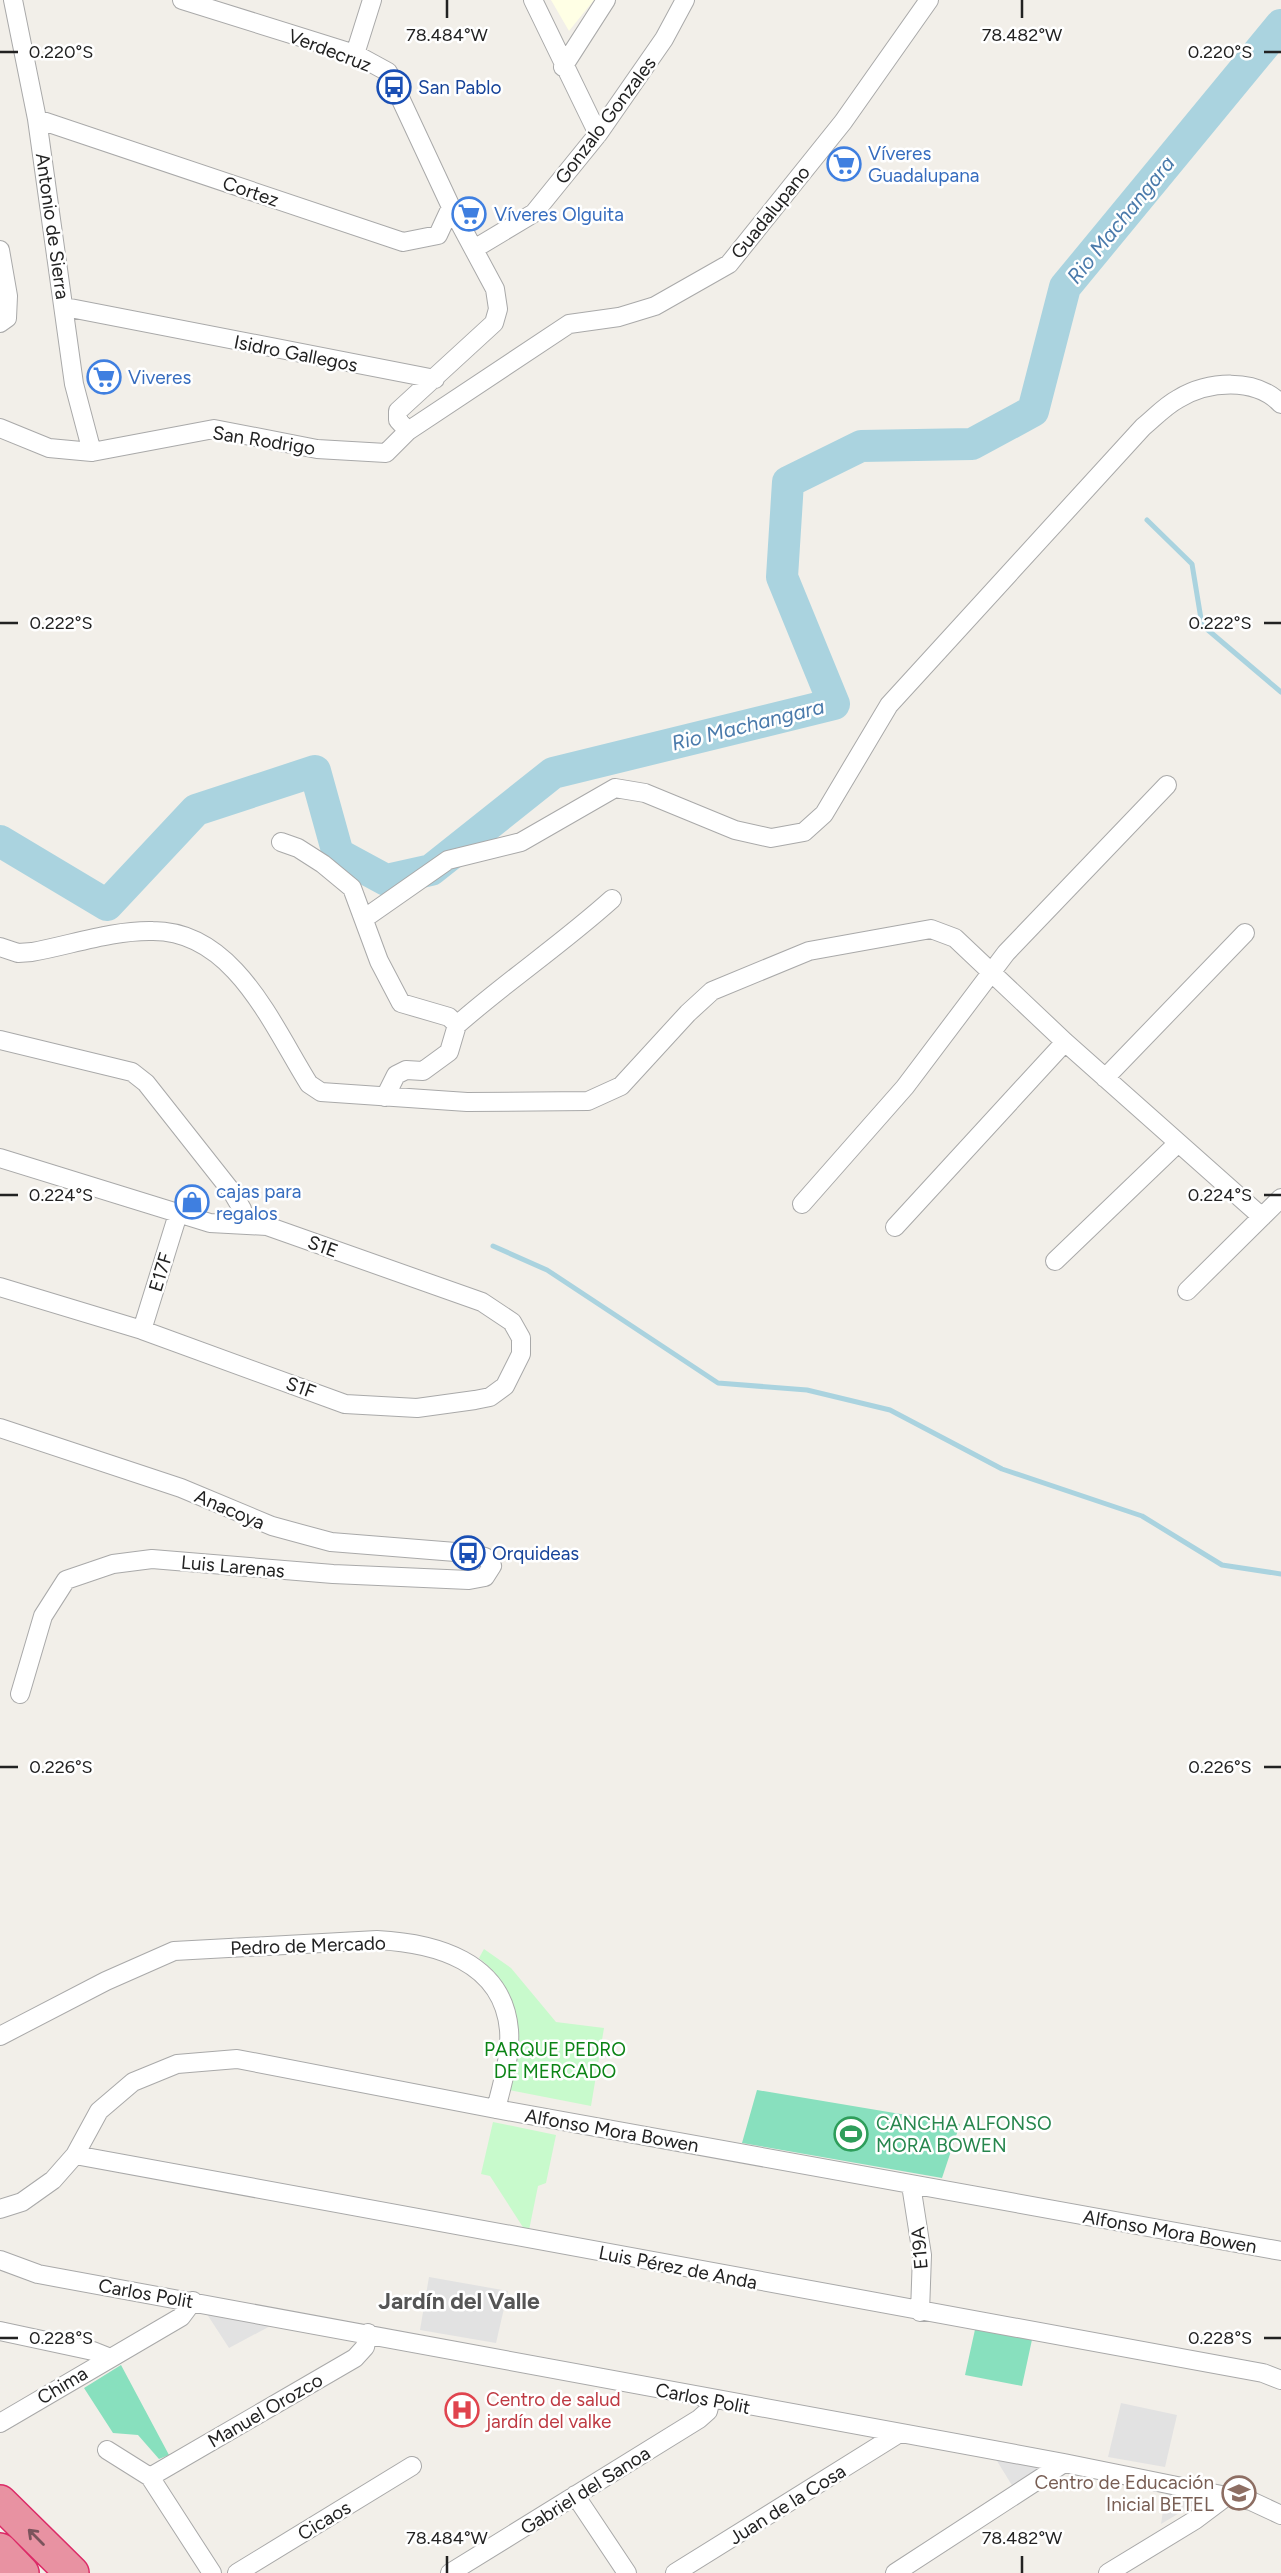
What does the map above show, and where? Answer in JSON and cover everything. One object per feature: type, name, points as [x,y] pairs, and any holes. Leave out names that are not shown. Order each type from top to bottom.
[{"type":"highway","points":[[0,2501],[72,2573]]},
{"type":"highway","points":[[0,2550],[22,2573]]},
{"type":"street","name":"Antonio de Sierra","points":[[13,0],[37,119],[74,384],[92,452]]},
{"type":"street","name":"Verdecruz","points":[[182,0],[355,54],[388,72],[451,207],[495,289],[498,309],[494,323],[435,379]]},
{"type":"street","points":[[355,54],[372,0]]},
{"type":"street","points":[[533,0],[563,67],[598,134]]},
{"type":"street","points":[[563,67],[606,0]]},
{"type":"street","name":"Gonzalo Gonzales","points":[[474,249],[534,213],[598,134],[664,39],[685,0]]},
{"type":"street","name":"Guadalupano","points":[[408,431],[569,324],[619,317],[655,306],[729,264],[843,122],[929,0]]},
{"type":"street","name":"Cortez","points":[[37,119],[403,242],[438,235],[451,207]]},
{"type":"street","points":[[0,250],[8,307],[7,318],[0,323]]},
{"type":"street","name":"Isidro Gallegos","points":[[65,307],[435,379]]},
{"type":"street","points":[[408,431],[398,420],[398,411],[435,379]]},
{"type":"street","points":[[365,918],[448,860],[522,842],[615,788],[645,793],[735,830],[771,838],[804,832],[824,814],[890,705],[1143,427],[1177,399],[1208,385],[1243,385],[1270,392],[1281,404]]},
{"type":"street","name":"San Rodrigo","points":[[0,428],[49,448],[92,452],[214,429],[317,449],[377,455],[393,448],[408,431]]},
{"type":"street","points":[[802,1204],[905,1087],[980,992],[992,972],[1167,785]]},
{"type":"street","points":[[281,842],[298,848],[341,877],[352,888],[379,961],[401,1003],[449,1017],[457,1025]]},
{"type":"street","points":[[385,1097],[396,1075],[406,1070],[423,1071],[449,1052],[457,1025],[497,990],[565,941],[612,899]]},
{"type":"street","points":[[0,947],[18,953],[152,930],[183,934],[215,952],[237,971],[309,1084],[334,1095],[467,1102],[589,1101],[621,1086],[688,1013],[712,991],[810,951],[931,929],[954,938],[1065,1042],[1262,1217]]},
{"type":"street","points":[[1105,1078],[1245,933]]},
{"type":"street","points":[[0,1041],[132,1072],[146,1083],[232,1192],[242,1209],[244,1225]]},
{"type":"street","points":[[895,1227],[1065,1042]]},
{"type":"street","points":[[1055,1261],[1178,1143]]},
{"type":"street","name":"S1E","points":[[0,1158],[210,1223],[267,1226],[482,1302]]},
{"type":"street","points":[[1187,1291],[1281,1198]]},
{"type":"street","name":"E17F","points":[[142,1329],[178,1214]]},
{"type":"street","name":"S1F","points":[[0,1287],[142,1329],[345,1404],[417,1408],[483,1399],[505,1386],[521,1354],[521,1338],[512,1321],[482,1302]]},
{"type":"street","name":"Anacoya","points":[[0,1428],[181,1488],[272,1527],[331,1542],[468,1553]]},
{"type":"street","name":"Luis Larenas","points":[[20,1694],[43,1616],[66,1580],[113,1564],[152,1559],[333,1574],[469,1580],[485,1577],[492,1566],[485,1557],[468,1553]]},
{"type":"street","name":"Pedro de Mercado","points":[[0,2036],[106,1981],[174,1951],[377,1940],[410,1943],[462,1958],[478,1968],[500,1996],[509,2032],[496,2109]]},
{"type":"street","name":"Alfonso Mora Bowen","points":[[0,2208],[39,2192],[75,2155],[87,2129],[114,2095],[155,2071],[205,2059],[237,2059],[496,2109],[1281,2251]]},
{"type":"street","name":"Luis Pérez de Anda","points":[[75,2155],[1263,2373],[1281,2380]]},
{"type":"street","name":"E19A","points":[[911,2185],[922,2255],[920,2312]]},
{"type":"street","name":"Carlos Polit","points":[[0,2260],[38,2274],[1065,2463],[1251,2501],[1281,2515]]},
{"type":"street","name":"Chima","points":[[0,2423],[108,2357],[181,2317],[193,2301]]},
{"type":"street","points":[[0,2331],[93,2351],[108,2357]]},
{"type":"street","name":"Manuel Orozco","points":[[150,2477],[355,2358],[365,2347],[368,2333]]},
{"type":"street","name":"Gabriel del Sanoa","points":[[450,2573],[699,2419],[708,2411],[710,2399]]},
{"type":"street","name":"Juan de la Cosa","points":[[675,2573],[898,2434]]},
{"type":"street","points":[[107,2450],[150,2477],[212,2573]]},
{"type":"street","points":[[895,2573],[1065,2463]]},
{"type":"street","name":"Cicaos","points":[[237,2573],[412,2466]]},
{"type":"street","points":[[575,2495],[628,2573]]},
{"type":"street","points":[[1108,2573],[1195,2520],[1227,2496]]},
{"type":"shaded area","points":[[551,0],[594,0],[569,31]]},
{"type":"shaded area","points":[[429,2277],[508,2291],[496,2343],[420,2330]]},
{"type":"shaded area","points":[[201,2305],[274,2324],[229,2348]]},
{"type":"shaded area","points":[[1121,2403],[1177,2415],[1165,2467],[1108,2457]]},
{"type":"shaded area","points":[[994,2456],[1054,2465],[1013,2487]]},
{"type":"shaded area","points":[[1168,2477],[1221,2488],[1161,2524]]},
{"type":"green space","name":"PARQUE PEDRO DE MERCADO","points":[[484,1949],[511,1968],[556,2022],[604,2028],[591,2106],[509,2090],[515,2051],[516,2018],[506,1988],[479,1958]]},
{"type":"green space","name":"CANCHA ALFONSO MORA BOWEN","points":[[757,2090],[960,2124],[942,2178],[742,2143]]},
{"type":"green space","points":[[493,2122],[556,2135],[546,2183],[538,2186],[528,2235],[490,2176],[481,2174]]},
{"type":"green space","points":[[976,2325],[1033,2335],[1022,2386],[965,2375]]},
{"type":"green space","points":[[121,2365],[169,2455],[159,2459],[138,2435],[113,2433],[84,2388]]},
{"type":"waterway","name":"Rio Machangara","points":[[0,841],[107,905],[196,810],[315,771],[338,854],[386,880],[431,870],[553,773],[834,704],[782,577],[788,482],[861,446],[972,444],[1033,411],[1065,287],[1281,25]]},
{"type":"waterway","points":[[1147,520],[1192,564],[1202,625],[1281,692]]},
{"type":"waterway","points":[[493,1246],[547,1270],[718,1383],[807,1390],[890,1410],[1002,1469],[1142,1516],[1222,1565],[1281,1574]]},
{"type":"place","name":"San Pablo","points":[[394,87]]},
{"type":"place","name":"Víveres Guadalupana","points":[[844,164]]},
{"type":"place","name":"Víveres Olguita","points":[[469,214]]},
{"type":"place","name":"Viveres","points":[[104,377]]},
{"type":"place","name":"cajas para regalos","points":[[192,1202]]},
{"type":"place","name":"Orquideas","points":[[468,1553]]},
{"type":"place","name":"CANCHA ALFONSO MORA BOWEN","points":[[851,2134]]},
{"type":"place","name":"Centro de salud jardín del valke","points":[[462,2410]]},
{"type":"place","name":"Centro de Educación Inicial BETEL","points":[[1239,2493]]},
{"type":"district","name":"Jardín del Valle","points":[[459,2301]]}]
